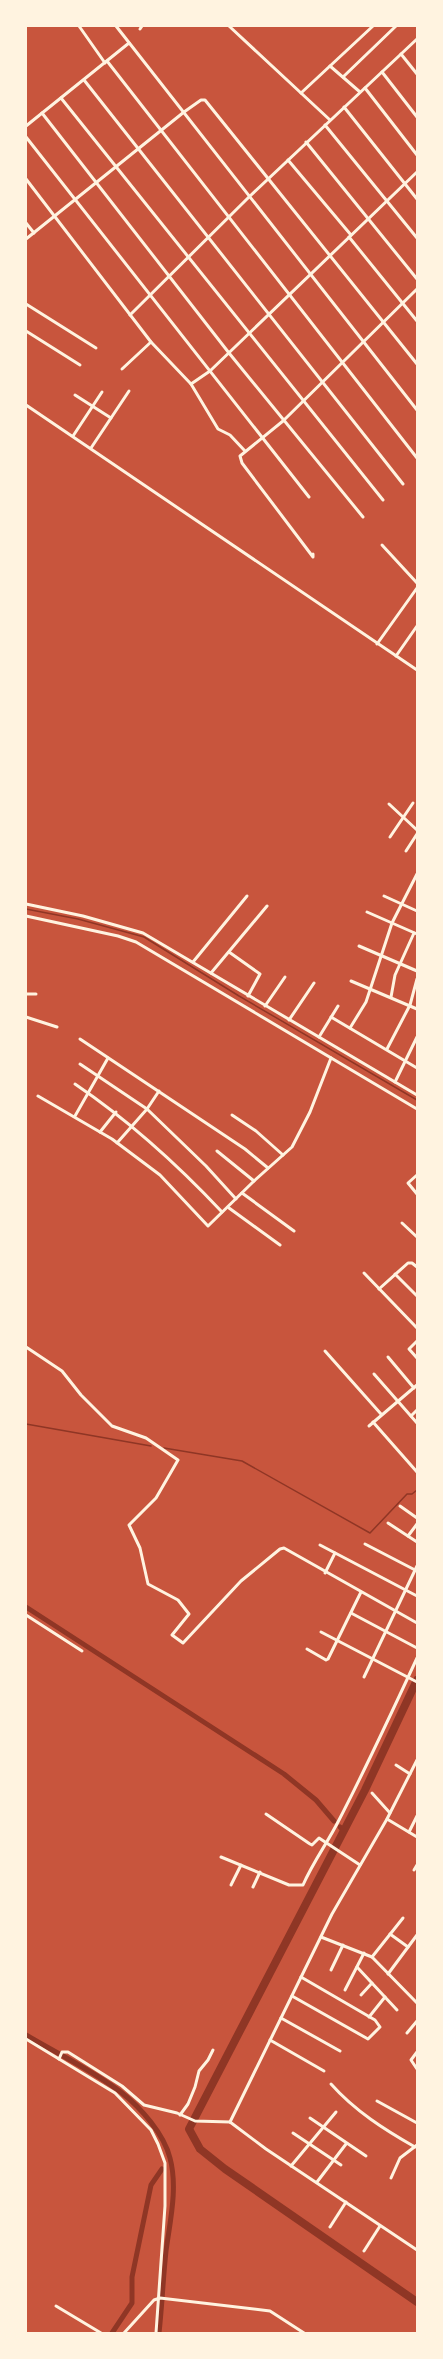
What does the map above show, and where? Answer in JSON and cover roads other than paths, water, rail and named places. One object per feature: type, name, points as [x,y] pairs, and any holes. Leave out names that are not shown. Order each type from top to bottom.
[{"type":"street","points":[[78,26],[417,458]]},
{"type":"street","points":[[116,26],[417,410]]},
{"type":"street","points":[[229,26],[330,120]]},
{"type":"street","points":[[302,93],[373,26]]},
{"type":"street","points":[[343,77],[396,26]]},
{"type":"street","points":[[130,315],[170,277],[188,256],[268,178],[417,39]]},
{"type":"street","points":[[26,126],[129,43]]},
{"type":"street","points":[[401,54],[417,74]]},
{"type":"street","points":[[330,66],[360,92]]},
{"type":"street","points":[[382,72],[417,117]]},
{"type":"street","points":[[84,80],[323,380],[403,484]]},
{"type":"street","points":[[365,88],[417,155]]},
{"type":"street","points":[[61,98],[383,500]]},
{"type":"street","points":[[26,239],[74,198],[96,183],[96,180],[184,112],[201,100],[205,100],[417,364]]},
{"type":"street","points":[[344,107],[417,199]]},
{"type":"street","points":[[42,113],[283,421],[363,517]]},
{"type":"street","points":[[325,125],[417,238]]},
{"type":"street","points":[[26,137],[210,371],[260,438],[308,497]]},
{"type":"street","points":[[306,142],[417,279]]},
{"type":"street","points":[[288,160],[417,321]]},
{"type":"street","points":[[191,384],[210,371],[417,172]]},
{"type":"street","points":[[26,179],[151,342],[191,384],[218,429],[230,434],[245,451]]},
{"type":"street","points":[[26,223],[34,233]]},
{"type":"street","points":[[313,554],[313,557],[242,463],[240,456],[260,438],[283,421],[303,399],[417,289]]},
{"type":"street","points":[[26,304],[96,348]]},
{"type":"street","points":[[26,331],[80,365]]},
{"type":"street","points":[[122,369],[151,342]]},
{"type":"street","points":[[91,448],[129,391]]},
{"type":"street","points":[[73,436],[102,392]]},
{"type":"street","points":[[75,395],[111,418]]},
{"type":"street","points":[[26,405],[415,669],[417,663]]},
{"type":"street","points":[[382,545],[417,583]]},
{"type":"street","points":[[377,644],[417,588]]},
{"type":"street","points":[[396,656],[417,626]]},
{"type":"street","points":[[390,837],[413,803]]},
{"type":"street","points":[[389,804],[417,830]]},
{"type":"street","points":[[406,851],[417,834]]},
{"type":"street","points":[[350,1028],[366,1002],[380,955],[392,923],[417,874]]},
{"type":"street","points":[[192,962],[247,896]]},
{"type":"street","points":[[384,896],[417,911]]},
{"type":"street","points":[[26,904],[83,916],[143,933],[417,1095]]},
{"type":"street","points":[[211,974],[267,906]]},
{"type":"street","points":[[367,912],[415,933],[395,975],[391,997]]},
{"type":"street","points":[[26,916],[118,936],[136,942],[417,1109]]},
{"type":"street","points":[[359,946],[417,971]]},
{"type":"street","points":[[229,952],[260,974],[248,996]]},
{"type":"street","points":[[266,1006],[285,977]]},
{"type":"street","points":[[387,1049],[410,1005],[417,979]]},
{"type":"street","points":[[351,981],[417,1009]]},
{"type":"street","points":[[289,1020],[314,983]]},
{"type":"street","points":[[26,994],[36,994]]},
{"type":"street","points":[[319,1037],[338,1006]]},
{"type":"street","points":[[26,1017],[57,1027]]},
{"type":"street","points":[[331,1017],[417,1068]]},
{"type":"street","points":[[395,1082],[417,1037]]},
{"type":"street","points":[[80,1039],[245,1149],[268,1168]]},
{"type":"street","points":[[74,1116],[108,1058]]},
{"type":"street","points":[[38,1096],[74,1116],[117,1143],[164,1179],[206,1226],[210,1226],[222,1212],[228,1208],[254,1181],[292,1147],[301,1131],[331,1058]]},
{"type":"street","points":[[80,1064],[147,1109],[206,1166],[236,1200]]},
{"type":"street","points":[[75,1084],[134,1126],[177,1164],[222,1212]]},
{"type":"street","points":[[117,1143],[134,1126],[159,1091]]},
{"type":"street","points":[[100,1132],[116,1112]]},
{"type":"street","points":[[232,1115],[256,1131],[283,1155]]},
{"type":"street","points":[[217,1151],[254,1181]]},
{"type":"street","points":[[417,1175],[408,1183],[417,1194]]},
{"type":"street","points":[[242,1193],[294,1230]]},
{"type":"street","points":[[228,1208],[280,1245]]},
{"type":"street","points":[[402,1223],[417,1237]]},
{"type":"street","points":[[380,1289],[410,1262],[417,1267]]},
{"type":"street","points":[[364,1273],[417,1328]]},
{"type":"street","points":[[395,1274],[417,1296]]},
{"type":"street","points":[[417,1341],[409,1349],[417,1358]]},
{"type":"street","points":[[26,1347],[62,1371],[81,1395],[112,1426],[146,1438],[178,1460],[156,1498],[129,1525],[140,1548],[148,1584],[178,1600],[189,1614],[172,1634],[183,1643],[241,1581],[280,1549],[284,1548],[325,1573],[417,1624]]},
{"type":"street","points":[[325,1351],[381,1414]]},
{"type":"street","points":[[369,1426],[397,1400],[416,1386],[388,1357]]},
{"type":"street","points":[[374,1374],[417,1423]]},
{"type":"street","points":[[411,1416],[417,1410]]},
{"type":"street","points":[[373,1422],[417,1472]]},
{"type":"street","points":[[400,1506],[417,1518]]},
{"type":"street","points":[[388,1523],[417,1542]]},
{"type":"street","points":[[408,1536],[417,1524]]},
{"type":"street","points":[[366,1544],[416,1571]]},
{"type":"street","points":[[320,1545],[417,1596]]},
{"type":"street","points":[[325,1573],[335,1553]]},
{"type":"street","points":[[364,1677],[405,1590],[416,1571],[417,1566]]},
{"type":"street","points":[[307,1649],[327,1660],[338,1641],[361,1592]]},
{"type":"street","points":[[351,1613],[417,1648]]},
{"type":"street","points":[[26,1615],[82,1651]]},
{"type":"street","points":[[321,1632],[372,1660],[417,1682]]},
{"type":"street","points":[[221,1857],[289,1885],[301,1886],[315,1859],[326,1845],[417,1658]]},
{"type":"street","points":[[230,2122],[321,1937],[387,1819],[417,1760]]},
{"type":"street","points":[[396,1765],[410,1774]]},
{"type":"street","points":[[372,1793],[390,1813]]},
{"type":"street","points":[[266,1814],[310,1844],[312,1845],[319,1838],[326,1845],[360,1866]]},
{"type":"street","points":[[409,1832],[417,1816]]},
{"type":"street","points":[[387,1819],[417,1837]]},
{"type":"street","points":[[231,1885],[241,1865]]},
{"type":"street","points":[[414,1870],[417,1865]]},
{"type":"street","points":[[253,1887],[260,1872]]},
{"type":"street","points":[[372,1957],[403,1918]]},
{"type":"street","points":[[390,1934],[408,1947]]},
{"type":"street","points":[[388,1974],[417,1935]]},
{"type":"street","points":[[321,1937],[372,1957],[417,2003]]},
{"type":"street","points":[[331,1970],[343,1945]]},
{"type":"street","points":[[344,1990],[364,1953]]},
{"type":"street","points":[[357,1967],[397,2010]]},
{"type":"street","points":[[292,1996],[368,2039],[380,2027],[379,2023],[301,1977]]},
{"type":"street","points":[[361,1995],[372,1982]]},
{"type":"street","points":[[369,2017],[385,1997]]},
{"type":"street","points":[[281,2018],[340,2052]]},
{"type":"street","points":[[407,2033],[417,2021]]},
{"type":"street","points":[[26,2039],[115,2093],[151,2130],[158,2144],[165,2163],[165,2206],[156,2333]]},
{"type":"street","points":[[270,2040],[324,2071]]},
{"type":"street","points":[[180,2115],[188,2104],[196,2087],[199,2071],[208,2060],[213,2050]]},
{"type":"street","points":[[59,2058],[62,2052],[68,2052],[122,2086],[140,2104],[180,2115],[194,2121],[230,2122],[291,2166],[417,2250]]},
{"type":"street","points":[[417,2052],[411,2060],[417,2069]]},
{"type":"street","points":[[332,2084],[345,2098],[384,2129],[416,2146],[400,2158],[391,2178]]},
{"type":"street","points":[[377,2101],[417,2123]]},
{"type":"street","points":[[291,2166],[336,2112]]},
{"type":"street","points":[[310,2118],[322,2128],[366,2156]]},
{"type":"street","points":[[293,2133],[341,2165]]},
{"type":"street","points":[[317,2182],[346,2144]]},
{"type":"street","points":[[330,2227],[346,2202]]},
{"type":"street","points":[[364,2251],[380,2226]]},
{"type":"street","points":[[159,2298],[270,2311],[304,2333]]},
{"type":"street","points":[[124,2333],[159,2298]]},
{"type":"street","points":[[56,2306],[100,2333]]},
{"type":"waterway","points":[[26,909],[78,919],[144,937],[239,996],[417,1100]]},
{"type":"waterway","points":[[26,1424],[151,1446]]},
{"type":"waterway","points":[[164,1448],[242,1461],[370,1533],[407,1494],[412,1494],[417,1490]]},
{"type":"waterway","points":[[26,1607],[284,1774],[316,1800],[334,1821]]},
{"type":"waterway","points":[[417,1680],[365,1790],[189,2129],[200,2149],[225,2169],[417,2302]]},
{"type":"waterway","points":[[340,1827],[343,1830]]},
{"type":"waterway","points":[[26,2035],[87,2070],[122,2093],[137,2106],[151,2122],[163,2140],[170,2158],[173,2193],[159,2333]]},
{"type":"waterway","points":[[112,2333],[132,2303],[132,2277],[151,2185],[162,2169]]}]
